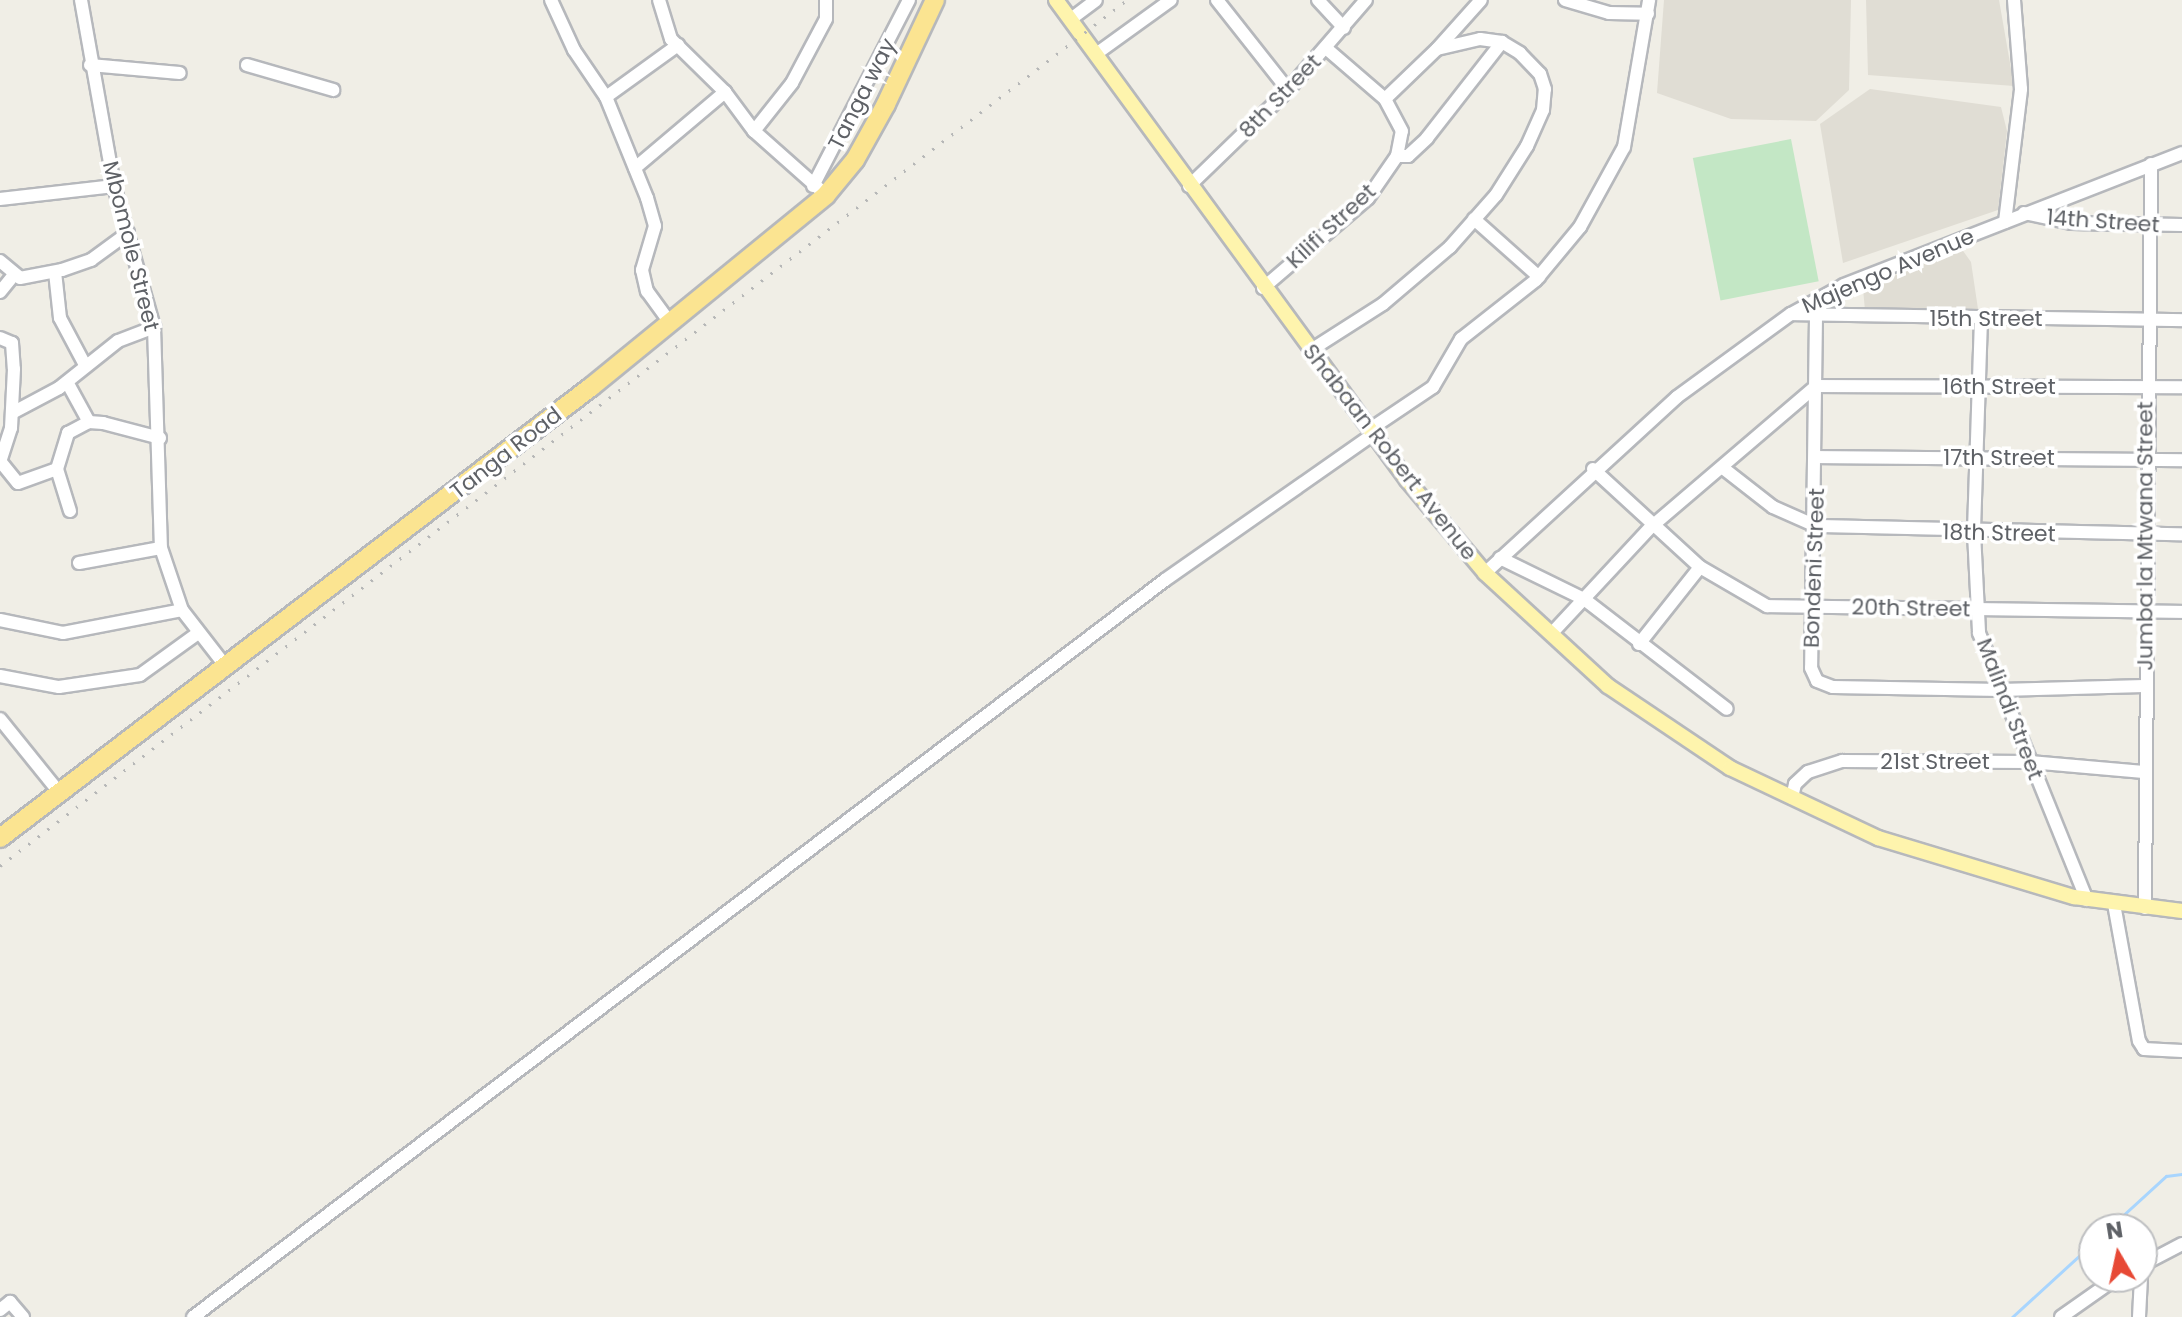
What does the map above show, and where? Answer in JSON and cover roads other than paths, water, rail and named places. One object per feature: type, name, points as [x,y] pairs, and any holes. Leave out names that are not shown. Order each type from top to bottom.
[{"type":"highway","name":"Tanga Road","points":[[0,838],[58,791],[227,668],[670,323],[855,160],[935,0]]},
{"type":"main road","name":"Shabaan Robert Avenue","points":[[1056,0],[1263,288],[1371,432],[1485,573],[1619,693],[1730,768],[1878,838],[1949,864],[2087,900],[2182,911]]},
{"type":"street","name":"Mbomole Street","points":[[81,0],[90,65],[114,186],[154,327],[160,438],[161,548],[182,610],[227,668]]},
{"type":"street","points":[[551,0],[591,80],[606,97],[635,168],[655,226],[642,270],[655,304],[670,323]]},
{"type":"street","points":[[659,0],[671,39],[725,92],[754,131],[820,191]]},
{"type":"street","points":[[754,131],[792,83],[826,19],[826,0]]},
{"type":"street","name":"Tanga way","points":[[820,191],[909,0]]},
{"type":"street","points":[[1071,19],[1096,0]]},
{"type":"street","points":[[1096,54],[1171,0]]},
{"type":"street","points":[[1217,0],[1288,90]]},
{"type":"street","points":[[1318,0],[1344,28]]},
{"type":"street","name":"8th Street","points":[[1189,186],[1288,90],[1327,49],[1366,0]]},
{"type":"street","points":[[1385,99],[1437,49],[1481,0]]},
{"type":"street","points":[[193,1317],[615,1002],[1165,580],[1433,387],[1461,339],[1539,277],[1580,227],[1624,147],[1649,7],[1609,13],[1565,0]]},
{"type":"street","points":[[2005,222],[2021,74],[2014,0]]},
{"type":"street","points":[[1311,350],[1383,304],[1474,219],[1496,195],[1543,110],[1545,89],[1540,74],[1502,42],[1480,39],[1437,49]]},
{"type":"street","points":[[1327,49],[1385,99],[1402,131],[1397,156],[1408,156],[1427,138],[1502,42]]},
{"type":"street","points":[[606,97],[678,45]]},
{"type":"street","points":[[90,65],[180,73]]},
{"type":"street","points":[[247,65],[333,90]]},
{"type":"street","points":[[635,168],[725,92]]},
{"type":"street","name":"Majengo Avenue","points":[[1485,573],[1593,469],[1677,397],[1791,314],[1844,285],[2182,153]]},
{"type":"street","name":"Kilifi Street","points":[[1263,288],[1368,198],[1397,156]]},
{"type":"street","name":"Jumba la Mtwana Street","points":[[2145,908],[2144,534],[2151,164]]},
{"type":"street","points":[[0,199],[114,186]]},
{"type":"street","name":"14th Street","points":[[2024,213],[2072,223],[2182,225]]},
{"type":"street","points":[[1474,219],[1539,277]]},
{"type":"street","points":[[0,292],[13,276],[55,272],[91,260],[128,233]]},
{"type":"street","points":[[0,261],[13,276]]},
{"type":"street","points":[[55,272],[60,318],[85,365]]},
{"type":"street","name":"15th Street","points":[[1791,314],[1816,317],[2182,320]]},
{"type":"street","name":"Bondeni Street","points":[[1816,317],[1816,526],[1811,668],[1817,681],[1833,687],[2001,690],[2144,686]]},
{"type":"street","name":"Malindi Street","points":[[1981,319],[1975,458],[1976,609],[2001,690],[2087,900]]},
{"type":"street","points":[[8,405],[67,382],[118,341],[154,327]]},
{"type":"street","points":[[0,338],[12,343],[14,352],[0,461],[18,483],[57,469]]},
{"type":"street","points":[[67,382],[89,422]]},
{"type":"street","points":[[1552,633],[1651,527],[1816,386]]},
{"type":"street","name":"16th Street","points":[[1816,386],[2182,387]]},
{"type":"street","points":[[70,511],[57,469],[68,433],[89,422],[160,438]]},
{"type":"street","name":"17th Street","points":[[1816,457],[2182,460]]},
{"type":"street","points":[[1723,468],[1773,507],[1816,526]]},
{"type":"street","name":"20th Street","points":[[1593,469],[1651,527],[1700,567],[1767,606],[2182,612]]},
{"type":"street","name":"18th Street","points":[[1816,526],[1974,533],[2182,534]]},
{"type":"street","points":[[79,563],[161,548]]},
{"type":"street","points":[[1500,558],[1584,599],[1727,709]]},
{"type":"street","points":[[1639,644],[1700,567]]},
{"type":"street","points":[[0,620],[63,633],[182,610]]},
{"type":"street","points":[[0,676],[59,687],[140,675],[198,633]]},
{"type":"street","points":[[0,719],[58,791]]},
{"type":"street","name":"21st Street","points":[[1792,798],[1795,784],[1808,772],[1842,761],[2030,762],[2144,772]]},
{"type":"street","points":[[2114,904],[2139,1041],[2144,1049],[2182,1051]]},
{"type":"street","points":[[2158,1257],[2182,1244]]},
{"type":"street","points":[[2061,1317],[2095,1293]]},
{"type":"street","points":[[2139,1317],[2140,1293]]},
{"type":"street","points":[[0,1310],[10,1302],[23,1317]]},
{"type":"waterway","points":[[2126,1213],[2166,1176],[2182,1174]]},
{"type":"waterway","points":[[2012,1317],[2078,1257]]},
{"type":"railway","points":[[0,866],[1127,0]]}]
